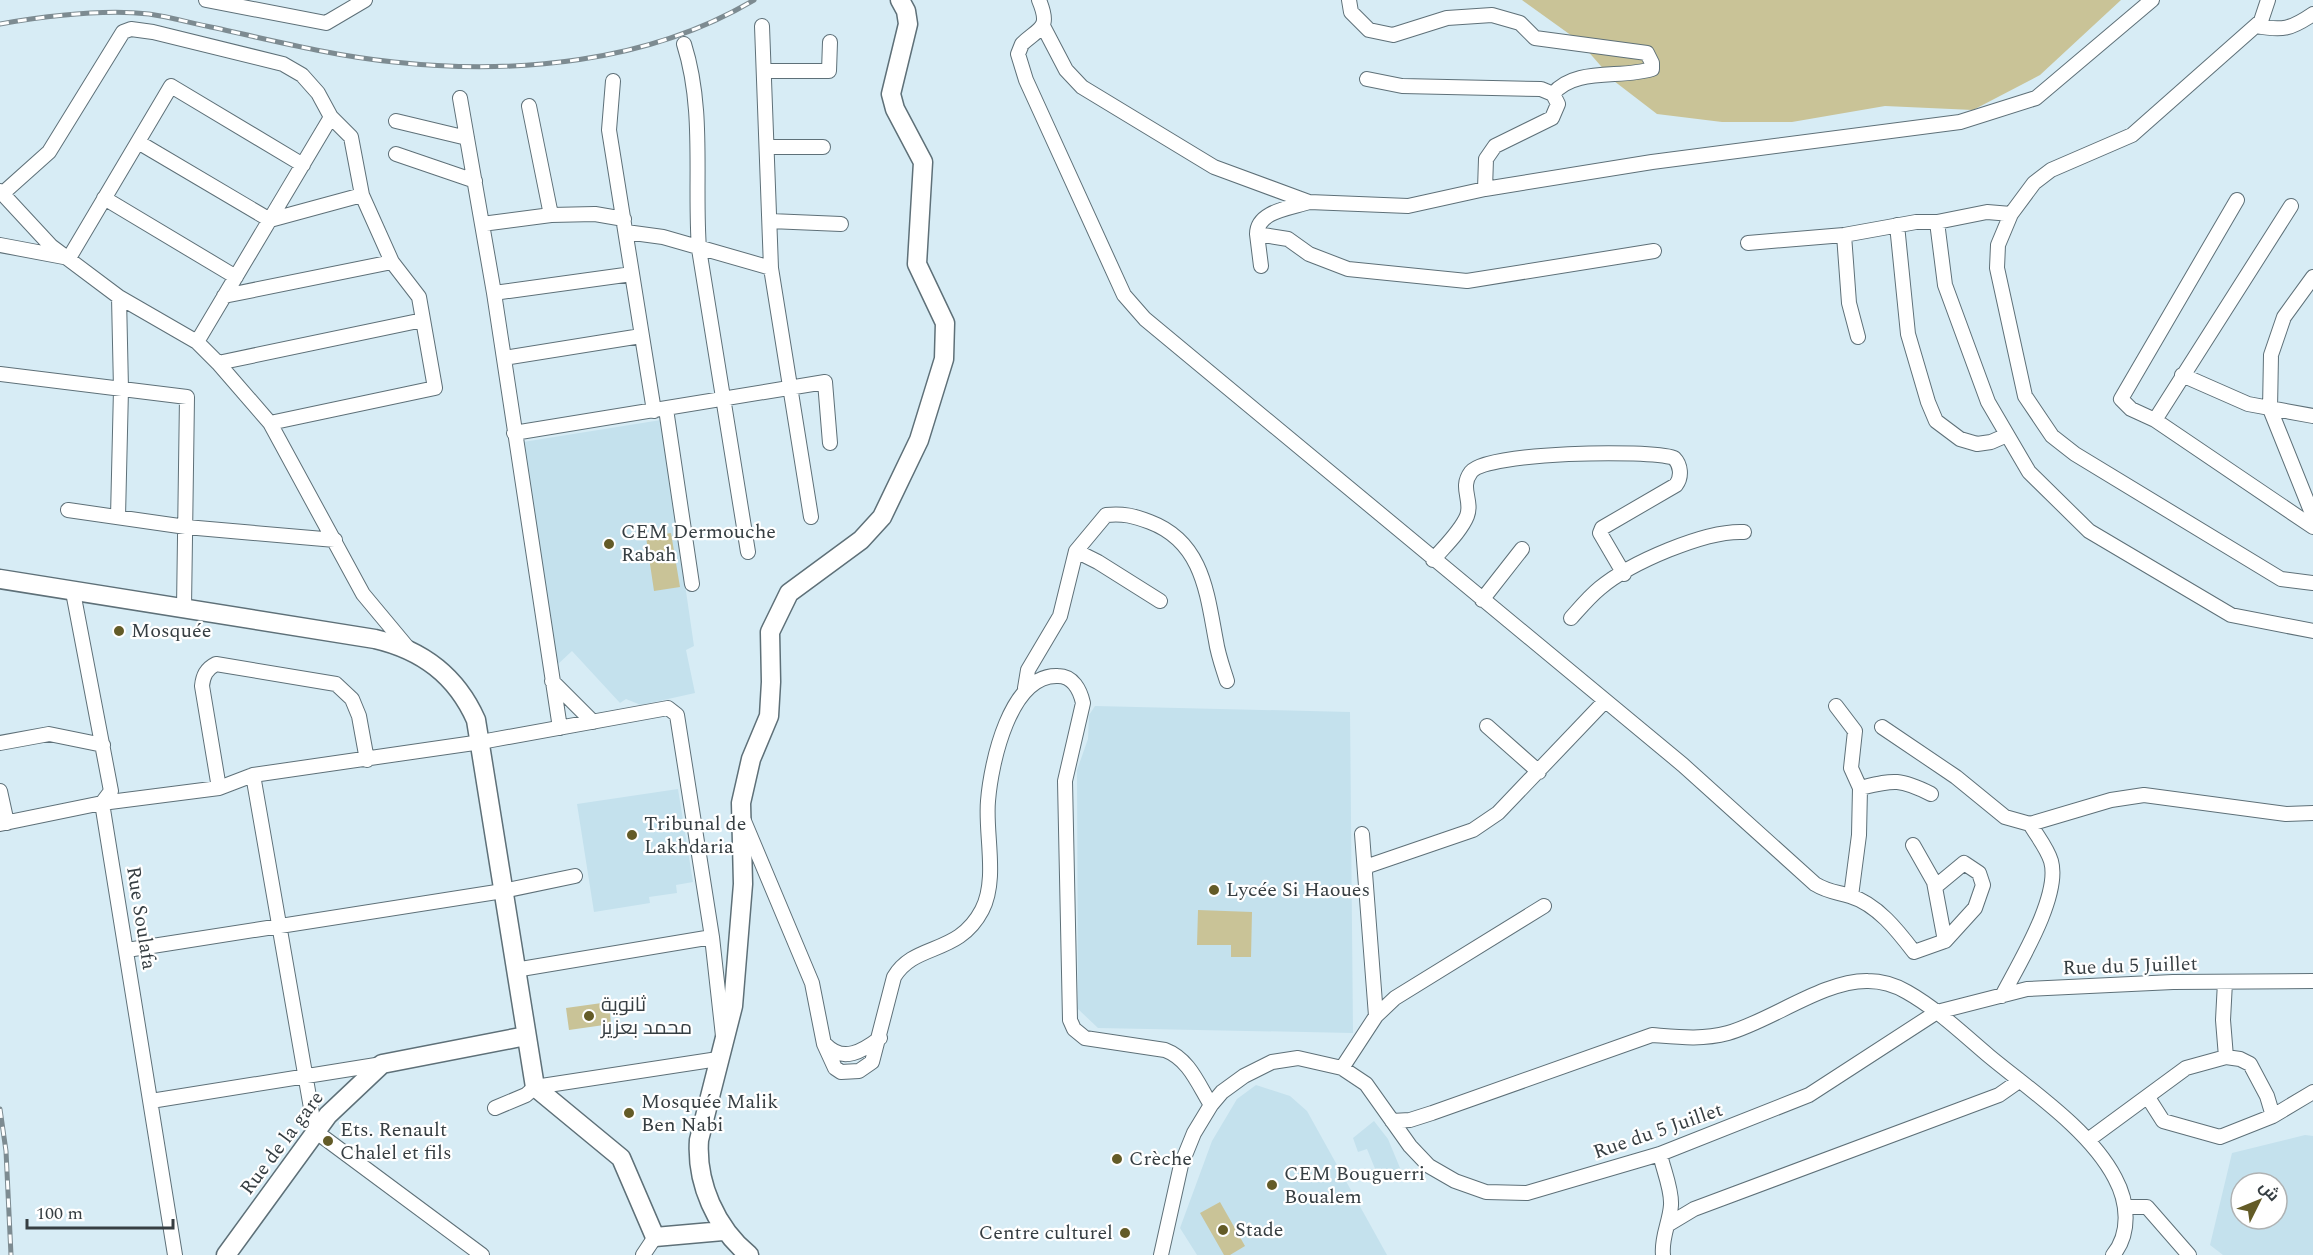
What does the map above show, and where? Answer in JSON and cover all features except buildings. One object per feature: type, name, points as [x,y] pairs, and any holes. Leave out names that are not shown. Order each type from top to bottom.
[{"type":"main road","points":[[749,1255],[723,1231],[708,1195],[698,1156],[699,1140],[733,1006],[744,884],[741,803],[752,759],[769,716],[770,632],[789,593],[861,540],[882,517],[919,440],[944,359],[945,323],[917,264],[923,162],[898,116],[891,94],[908,24],[906,11],[900,0]]},
{"type":"main road","points":[[0,579],[375,639],[409,650],[436,665],[453,681],[467,700],[476,720],[515,970],[536,1087],[621,1158],[656,1237],[723,1231]]},
{"type":"main road","points":[[382,1064],[526,1036]]},
{"type":"main road","name":"Rue de la gare","points":[[226,1255],[315,1131],[344,1098],[382,1064]]},
{"type":"street","points":[[206,0],[254,4],[326,23],[365,0]]},
{"type":"street","points":[[1039,0],[1045,16],[1043,26],[1037,34],[1022,44],[1019,60],[1042,119],[1124,294],[1145,319],[1683,765],[1815,884],[1828,893],[1851,896],[1878,913],[1897,929],[1914,952],[1945,941],[1975,908],[1983,885],[1979,873],[1964,863],[1935,887]]},
{"type":"street","points":[[1349,0],[1351,12],[1369,30],[1393,35],[1447,18],[1492,15],[1520,23],[1535,38],[1647,53],[1652,63],[1652,69],[1640,73],[1581,78],[1561,85],[1553,94]]},
{"type":"street","points":[[1043,26],[1066,70],[1091,93],[1214,167],[1309,202],[1408,206],[1485,189],[1652,162],[1960,122],[2036,98],[2152,0]]},
{"type":"street","points":[[2268,0],[2261,21],[2256,26],[2132,135],[2051,170],[2034,183],[2011,214],[1998,245],[1997,268],[2025,396],[2052,436],[2076,454],[2281,579],[2313,583]]},
{"type":"street","points":[[2256,26],[2275,29],[2293,28],[2313,14]]},
{"type":"street","points":[[762,26],[766,70],[771,268],[811,517]]},
{"type":"street","points":[[270,423],[435,388],[419,297],[392,262],[362,195],[351,137],[331,117],[318,93],[302,75],[283,64],[131,29],[123,32],[117,39],[49,152],[1,192],[51,246],[118,297],[197,342],[218,363],[270,423],[363,594],[409,650]]},
{"type":"street","points":[[766,70],[830,72],[830,42]]},
{"type":"street","points":[[684,44],[697,99],[696,205],[699,249],[748,552]]},
{"type":"street","points":[[1367,79],[1402,86],[1541,89],[1553,94],[1558,104],[1552,118],[1495,146],[1486,159],[1485,189]]},
{"type":"street","points":[[614,81],[609,130],[641,336],[660,410],[692,584]]},
{"type":"street","points":[[69,258],[171,86],[303,165]]},
{"type":"street","points":[[460,98],[494,293],[560,728]]},
{"type":"street","points":[[529,106],[551,216]]},
{"type":"street","points":[[197,342],[331,117]]},
{"type":"street","points":[[396,121],[467,138]]},
{"type":"street","points":[[138,142],[270,220],[362,195]]},
{"type":"street","points":[[768,147],[823,147]]},
{"type":"street","points":[[396,154],[475,181]]},
{"type":"street","points":[[105,198],[236,277]]},
{"type":"street","points":[[2237,200],[2121,399],[2131,409],[2155,420],[2313,527]]},
{"type":"street","points":[[1261,266],[1257,225],[1263,218],[1309,202]]},
{"type":"street","points":[[2155,420],[2291,206]]},
{"type":"street","points":[[1748,243],[1844,235],[1898,225],[1937,222],[1987,212],[2011,214]]},
{"type":"street","points":[[482,224],[551,216],[595,214],[699,249],[771,268]]},
{"type":"street","points":[[770,221],[841,224]]},
{"type":"street","points":[[1937,222],[1945,285],[1988,402],[2029,472],[2089,531],[2231,615],[2313,631]]},
{"type":"street","points":[[1898,225],[1908,334],[1936,421],[1960,439],[1977,444],[1991,442],[2007,435]]},
{"type":"street","points":[[1257,234],[1288,239],[1309,254],[1348,268],[1467,281],[1654,251]]},
{"type":"street","points":[[1844,235],[1849,303],[1858,337]]},
{"type":"street","points":[[0,237],[15,246]]},
{"type":"street","points":[[0,245],[69,258]]},
{"type":"street","points":[[224,296],[392,262]]},
{"type":"street","points":[[494,293],[632,274]]},
{"type":"street","points":[[2313,277],[2284,317],[2271,355],[2270,409],[2313,516]]},
{"type":"street","points":[[118,297],[121,389],[118,517]]},
{"type":"street","points":[[218,363],[423,320]]},
{"type":"street","points":[[504,358],[641,336]]},
{"type":"street","points":[[0,374],[186,397],[184,608]]},
{"type":"street","points":[[2182,375],[2248,404],[2313,416]]},
{"type":"street","points":[[514,433],[825,382],[830,443]]},
{"type":"street","points":[[1433,560],[1466,518],[1469,507],[1465,485],[1471,471],[1481,464],[1508,459],[1613,452],[1654,453],[1674,458],[1680,469],[1680,481],[1676,485],[1602,528],[1600,533],[1624,574]]},
{"type":"street","points":[[68,510],[186,527],[335,540]]},
{"type":"street","points":[[741,814],[812,983],[824,1044],[832,1062],[841,1072],[859,1071],[872,1062],[894,977],[901,966],[965,934],[983,906],[988,880],[988,798],[996,757],[1009,720],[1025,688],[1028,670],[1060,616],[1076,551],[1106,515],[1125,513],[1160,526],[1185,546],[1203,576],[1227,681]]},
{"type":"street","points":[[1571,618],[1599,589],[1663,553],[1700,538],[1730,531],[1744,532]]},
{"type":"street","points":[[1482,600],[1522,549]]},
{"type":"street","points":[[1076,551],[1160,601]]},
{"type":"street","name":"Rue Soulafa","points":[[73,592],[111,791],[102,803],[175,1255]]},
{"type":"street","points":[[219,788],[202,686],[203,677],[210,667],[216,664],[336,684],[352,699],[359,716],[367,760]]},
{"type":"street","points":[[1025,688],[1050,675],[1063,676],[1074,682],[1081,692],[1083,704],[1065,782],[1070,1020],[1074,1029],[1085,1038],[1165,1050],[1176,1054],[1185,1062],[1211,1105]]},
{"type":"street","points":[[552,681],[593,722]]},
{"type":"street","points":[[1365,867],[1473,830],[1498,813],[1605,700]]},
{"type":"street","points":[[1836,706],[1855,731],[1851,768],[1860,788],[1859,835],[1851,896]]},
{"type":"street","points":[[0,791],[3,823],[102,803],[219,788],[253,775],[481,742],[668,708],[676,715],[712,937],[721,1050],[536,1087],[529,1094],[495,1108]]},
{"type":"street","points":[[1487,726],[1539,772]]},
{"type":"street","points":[[1882,727],[1956,777],[2005,817],[2030,824],[2111,800],[2144,795],[2286,813],[2313,813]]},
{"type":"street","points":[[0,743],[49,734],[103,745]]},
{"type":"street","points":[[253,775],[315,1131],[482,1255]]},
{"type":"street","points":[[1860,788],[1890,781],[1903,781],[1931,794]]},
{"type":"street","points":[[2002,996],[2038,929],[2052,871],[2051,861],[2030,824]]},
{"type":"street","points":[[1362,834],[1376,1016]]},
{"type":"street","points":[[1913,845],[1935,887],[1945,941]]},
{"type":"street","points":[[127,950],[503,891],[575,876]]},
{"type":"street","points":[[1342,1068],[1376,1016],[1395,998],[1452,960],[1544,906]]},
{"type":"street","points":[[515,970],[712,937]]},
{"type":"street","points":[[1392,1121],[1410,1120],[1432,1113],[1652,1035],[1691,1038],[1730,1032],[1843,984],[1866,981],[1892,985],[1937,1012],[2088,1140],[2115,1177],[2125,1207],[2124,1233],[2113,1255]]},
{"type":"street","name":"Rue du 5 Juillet","points":[[1161,1255],[1180,1165],[1211,1105],[1222,1092],[1244,1076],[1272,1062],[1299,1058],[1342,1068],[1366,1084],[1410,1146],[1430,1166],[1455,1181],[1486,1192],[1527,1193],[1660,1154],[1809,1095],[1937,1012],[2027,989],[2313,981]]},
{"type":"street","points":[[2225,982],[2223,1020],[2226,1057]]},
{"type":"street","points":[[824,1044],[833,1052],[841,1055],[857,1053],[880,1038]]},
{"type":"street","points":[[2088,1140],[2149,1099],[2186,1068],[2226,1057],[2240,1059],[2250,1064],[2264,1088],[2273,1116]]},
{"type":"street","points":[[151,1101],[382,1064]]},
{"type":"street","points":[[1669,1224],[1702,1206],[1999,1095],[2019,1081]]},
{"type":"street","points":[[2149,1099],[2163,1121],[2220,1137],[2273,1116],[2313,1092]]},
{"type":"street","points":[[1660,1154],[1671,1205],[1669,1224],[1662,1243],[1663,1255]]},
{"type":"street","points":[[2125,1207],[2147,1208],[2189,1255]]},
{"type":"street","points":[[644,1255],[656,1237]]},
{"type":"shaded area","points":[[1522,0],[2121,0],[2040,75],[1973,110],[1885,106],[1792,122],[1722,122],[1657,114],[1614,81],[1579,41]]},
{"type":"shaded area","name":"CEM Dermouche Rabah","points":[[661,420],[694,646],[686,650],[695,693],[641,705],[626,699],[620,703],[572,651],[557,665],[523,442]]},
{"type":"shaded area","points":[[671,533],[680,587],[654,591],[646,537]]},
{"type":"shaded area","name":"Lycée Si Haoues","points":[[1095,706],[1350,712],[1353,1033],[1098,1028],[1078,1009],[1077,770],[1088,739],[1089,715]]},
{"type":"shaded area","points":[[678,789],[693,882],[676,885],[677,893],[649,897],[650,903],[594,912],[577,804]]},
{"type":"shaded area","points":[[1198,910],[1252,912],[1251,957],[1231,957],[1231,945],[1197,945]]},
{"type":"shaded area","points":[[609,1002],[611,1024],[569,1030],[566,1008]]},
{"type":"shaded area","name":"CEM Bouguerri Boualem","points":[[1256,1085],[1290,1096],[1307,1111],[1387,1255],[1197,1255],[1180,1228],[1212,1141],[1237,1099]]},
{"type":"shaded area","points":[[1374,1121],[1388,1139],[1400,1168],[1378,1176],[1367,1149],[1358,1152],[1353,1138]]},
{"type":"shaded area","points":[[2305,1135],[2313,1136],[2313,1255],[2223,1255],[2210,1245],[2232,1153]]},
{"type":"shaded area","name":"Stade","points":[[1220,1202],[1245,1246],[1230,1255],[1224,1255],[1200,1213]]},
{"type":"railway","points":[[0,24],[74,14],[112,12],[149,14],[349,56],[440,66],[486,67],[580,60],[625,51],[670,38],[713,21],[754,0]]},
{"type":"railway","points":[[0,1109],[6,1151],[11,1255]]},
{"type":"place","name":"CEM Dermouche Rabah","points":[[609,544]]},
{"type":"place","name":"Mosquée","points":[[119,631]]},
{"type":"place","name":"Tribunal de Lakhdaria","points":[[632,835]]},
{"type":"place","name":"Lycée Si Haoues","points":[[1214,890]]},
{"type":"place","name":"ثانوية محمد بعزيز","points":[[589,1016]]},
{"type":"place","name":"Mosquée Malik Ben Nabi","points":[[629,1113]]},
{"type":"place","name":"Ets. Renault Chalel et fils","points":[[328,1141]]},
{"type":"place","name":"Crèche","points":[[1117,1159]]},
{"type":"place","name":"CEM Bouguerri Boualem","points":[[1272,1185]]},
{"type":"place","name":"Stade","points":[[1223,1230]]},
{"type":"place","name":"Centre culturel","points":[[1125,1233]]}]
